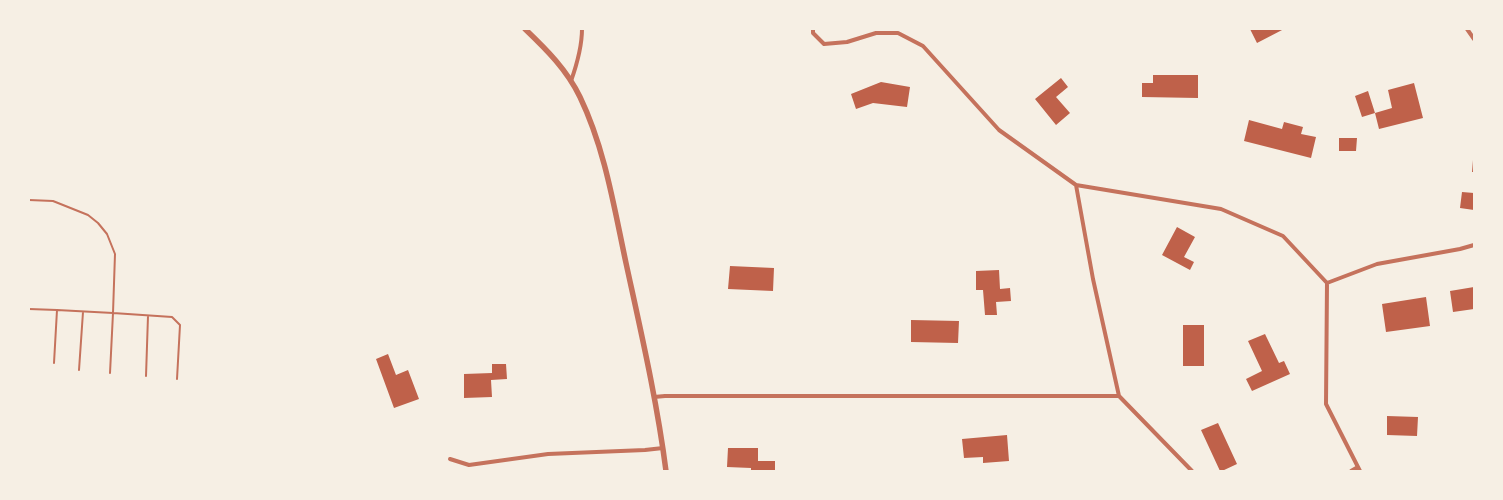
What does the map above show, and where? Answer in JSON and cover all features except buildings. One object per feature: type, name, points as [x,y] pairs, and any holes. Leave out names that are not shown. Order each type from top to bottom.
[{"type":"street","points":[[525,29],[545,48],[571,81],[590,120],[606,169],[654,397],[666,471]]},
{"type":"street","points":[[571,81],[582,43],[582,29]]},
{"type":"street","points":[[812,29],[813,33],[824,44],[847,42],[876,33],[898,34],[923,46],[999,130],[1076,185],[1221,209],[1282,236],[1327,283],[1326,404],[1359,469],[1351,471]]},
{"type":"street","points":[[1467,29],[1474,39]]},
{"type":"street","points":[[1076,185],[1093,279],[1119,396],[1192,471]]},
{"type":"street","points":[[1327,283],[1376,264],[1474,244]]},
{"type":"street","points":[[654,397],[1119,396]]},
{"type":"street","points":[[450,459],[469,465],[548,454],[663,448]]},
{"type":"lane","points":[[29,200],[53,201],[88,215],[98,223],[107,234],[115,254],[110,372]]},
{"type":"lane","points":[[29,309],[172,317],[180,325],[177,379]]},
{"type":"lane","points":[[54,363],[57,310]]},
{"type":"lane","points":[[79,370],[83,312]]},
{"type":"lane","points":[[146,376],[148,316]]}]
